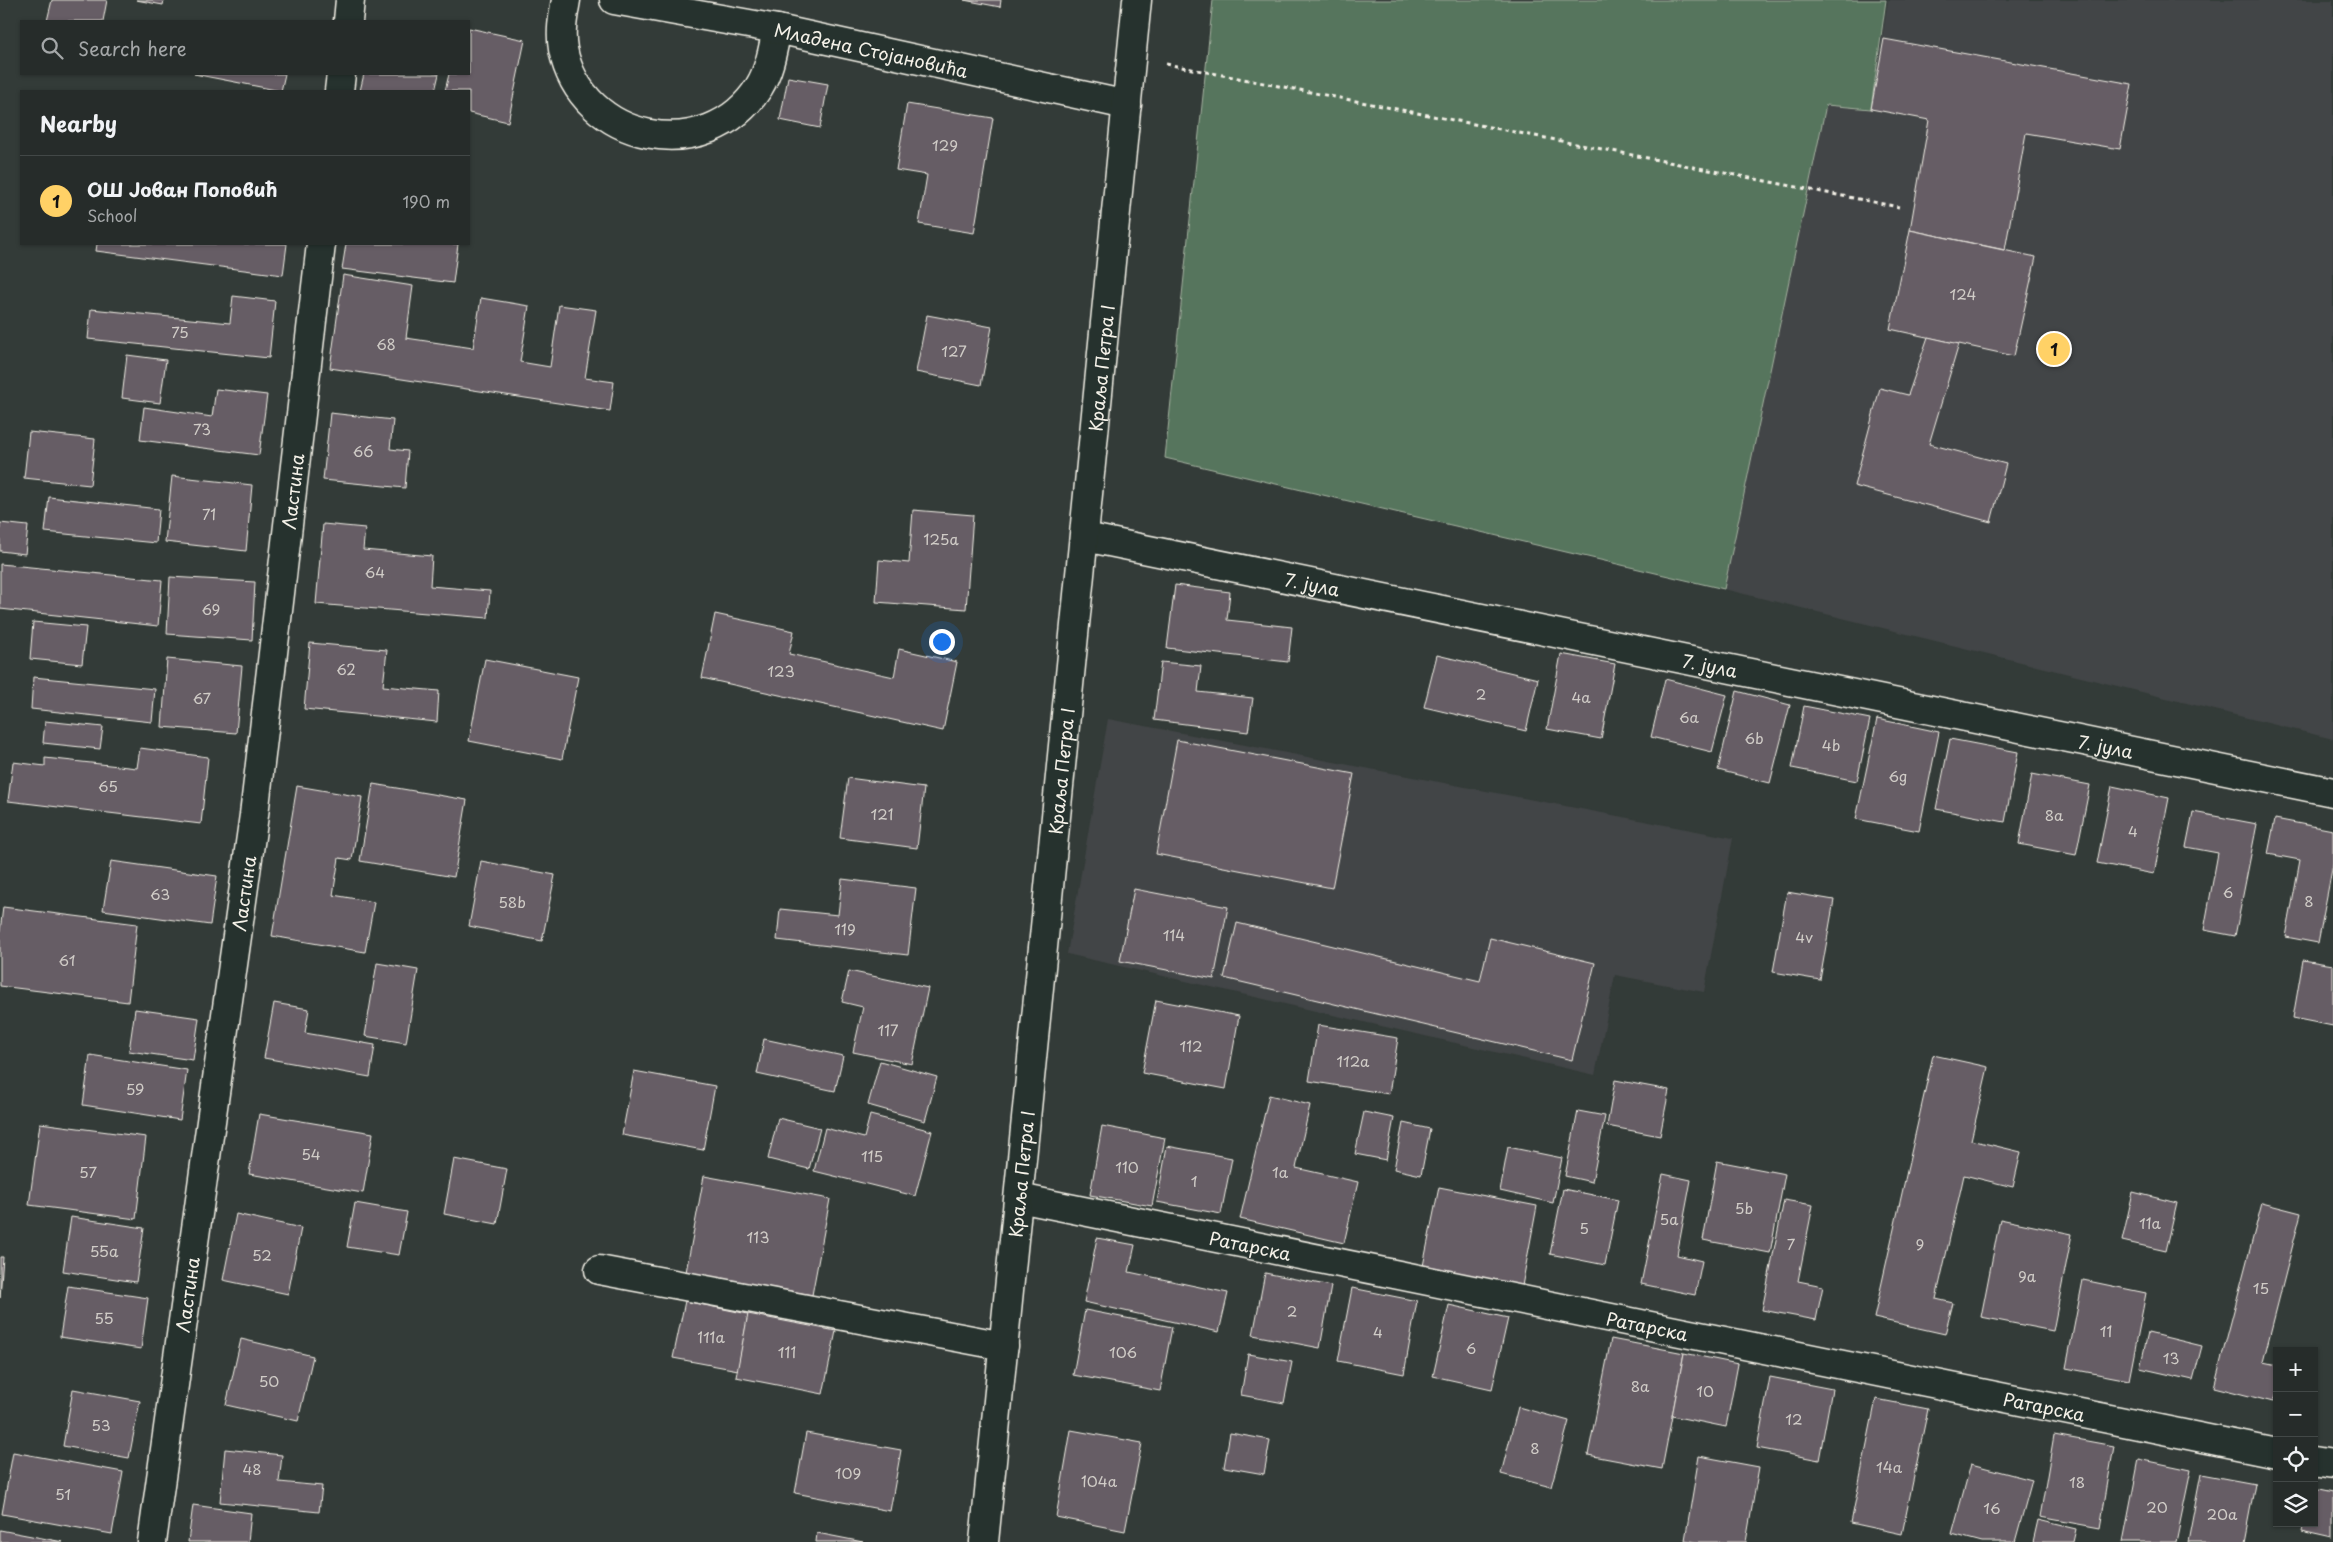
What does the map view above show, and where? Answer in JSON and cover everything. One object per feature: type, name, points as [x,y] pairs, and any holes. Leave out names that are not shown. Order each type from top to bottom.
[{"type":"street","points":[[348,20],[350,0]]},
{"type":"street","points":[[566,0],[562,27],[563,49],[570,71],[580,91],[613,122],[634,131],[657,136],[681,136],[704,130],[726,120],[744,105],[759,86],[769,65],[777,29]]},
{"type":"street","name":"Младена Стојановића","points":[[614,0],[777,29],[1127,104]]},
{"type":"street","name":"Краља Петра I","points":[[984,1542],[1137,0]]},
{"type":"street","points":[[339,90],[341,75]]},
{"type":"street","name":"Ластина","points":[[152,1542],[254,815],[321,245]]},
{"type":"street","name":"7. јула","points":[[1085,538],[2333,792]]},
{"type":"street","name":"Ратарска","points":[[1019,1198],[2273,1452]]},
{"type":"street","points":[[599,1270],[1004,1346]]},
{"type":"street","points":[[2318,1462],[2333,1464]]},
{"type":"path","points":[[1131,58],[1899,207]]},
{"type":"shaded area","points":[[1888,0],[2333,0],[2333,739],[1724,589],[1826,105],[1871,109]]},
{"type":"shaded area","points":[[1108,719],[1733,838],[1704,992],[1615,975],[1595,1075],[1067,954]]},
{"type":"green space","points":[[1213,0],[1886,0],[1871,109],[1826,105],[1724,589],[1165,458]]},
{"type":"building","points":[[52,0],[107,0],[103,20],[47,20]]},
{"type":"building","points":[[136,0],[164,0],[163,5]]},
{"type":"building","points":[[964,0],[1001,0],[1000,7]]},
{"type":"building","points":[[470,28],[525,40],[508,122],[470,113],[470,90],[445,90],[449,75],[470,75]]},
{"type":"building","points":[[1884,39],[2132,84],[2120,149],[2026,133],[2005,250],[1910,230],[1929,120],[1871,109]]},
{"type":"building","points":[[199,75],[285,75],[281,90]]},
{"type":"building","points":[[364,75],[439,75],[435,90],[360,90]]},
{"type":"building","points":[[788,77],[828,84],[820,128],[780,120]]},
{"type":"building","points":[[907,104],[993,118],[974,233],[919,224],[927,175],[896,170]]},
{"type":"building","points":[[1910,230],[2036,257],[2014,356],[1890,329]]},
{"type":"building","points":[[97,245],[287,245],[283,275],[96,251]]},
{"type":"building","points":[[346,245],[458,245],[453,283],[342,269]]},
{"type":"building","points":[[343,275],[413,286],[406,338],[473,348],[481,298],[529,306],[520,362],[550,367],[559,305],[596,310],[585,378],[614,382],[610,411],[330,368]]},
{"type":"building","points":[[233,296],[275,301],[269,358],[88,339],[91,309],[230,323]]},
{"type":"building","points":[[927,315],[992,327],[981,385],[916,372]]},
{"type":"building","points":[[1928,337],[1959,344],[1929,444],[2006,464],[1991,522],[1854,486],[1880,388],[1908,395]]},
{"type":"building","points":[[127,355],[166,360],[160,403],[122,398]]},
{"type":"building","points":[[216,389],[267,395],[259,455],[140,440],[144,407],[212,417]]},
{"type":"building","points":[[330,413],[393,420],[390,449],[408,451],[405,488],[323,480]]},
{"type":"building","points":[[29,432],[95,439],[90,485],[24,478]]},
{"type":"building","points":[[172,476],[252,485],[246,551],[165,542]]},
{"type":"building","points":[[49,497],[159,509],[156,543],[45,532]]},
{"type":"building","points":[[913,510],[973,515],[966,609],[876,602],[879,560],[909,563]]},
{"type":"building","points":[[0,523],[28,526],[25,554],[0,551]]},
{"type":"building","points":[[323,524],[365,528],[363,550],[432,556],[430,586],[490,591],[488,618],[316,604]]},
{"type":"building","points":[[0,564],[162,580],[158,626],[0,609]]},
{"type":"building","points":[[170,577],[255,582],[252,640],[167,634]]},
{"type":"building","points":[[1175,585],[1230,592],[1227,620],[1292,627],[1288,662],[1167,648]]},
{"type":"building","points":[[715,614],[794,631],[789,654],[894,677],[899,649],[957,662],[943,731],[702,678]]},
{"type":"building","points":[[33,622],[86,627],[82,664],[30,659]]},
{"type":"building","points":[[310,643],[387,650],[383,686],[439,691],[437,722],[304,709]]},
{"type":"building","points":[[1561,654],[1615,664],[1601,739],[1547,729]]},
{"type":"building","points":[[1437,655],[1538,679],[1526,731],[1424,707]]},
{"type":"building","points":[[167,659],[242,666],[236,733],[162,727]]},
{"type":"building","points":[[485,659],[578,677],[562,759],[469,741]]},
{"type":"building","points":[[1161,662],[1201,666],[1198,692],[1253,698],[1248,732],[1154,720]]},
{"type":"building","points":[[33,677],[155,689],[152,722],[31,709]]},
{"type":"building","points":[[1665,679],[1727,695],[1712,752],[1651,737]]},
{"type":"building","points":[[1737,691],[1790,705],[1770,783],[1718,770]]},
{"type":"building","points":[[1804,706],[1870,719],[1857,781],[1792,768]]},
{"type":"building","points":[[1877,719],[1939,732],[1919,831],[1856,819]]},
{"type":"building","points":[[45,721],[103,727],[100,749],[43,743]]},
{"type":"building","points":[[1950,739],[2018,752],[2005,822],[1936,809]]},
{"type":"building","points":[[1177,740],[1354,774],[1332,888],[1156,854]]},
{"type":"building","points":[[140,748],[208,757],[201,824],[8,801],[13,762],[45,766],[45,758],[137,768]]},
{"type":"building","points":[[2032,774],[2090,785],[2076,855],[2019,844]]},
{"type":"building","points":[[848,778],[924,788],[917,848],[840,838]]},
{"type":"building","points":[[373,784],[467,800],[454,877],[360,861]]},
{"type":"building","points":[[297,786],[362,797],[352,860],[339,858],[333,895],[374,902],[365,952],[272,936]]},
{"type":"building","points":[[2112,786],[2169,798],[2154,874],[2097,863]]},
{"type":"building","points":[[2193,812],[2257,824],[2235,936],[2204,930],[2218,853],[2186,847]]},
{"type":"building","points":[[2275,819],[2333,830],[2333,864],[2318,943],[2286,937],[2300,860],[2268,854]]},
{"type":"building","points":[[111,861],[217,876],[210,925],[103,910]]},
{"type":"building","points":[[481,861],[555,875],[542,941],[469,926]]},
{"type":"building","points":[[842,879],[916,888],[908,955],[777,940],[780,909],[838,915]]},
{"type":"building","points":[[1134,889],[1228,907],[1214,979],[1120,961]]},
{"type":"building","points":[[1787,892],[1834,900],[1820,980],[1773,972]]},
{"type":"building","points":[[3,907],[137,924],[128,1002],[0,986],[0,932]]},
{"type":"building","points":[[1237,923],[1480,981],[1490,938],[1595,963],[1572,1060],[1224,978]]},
{"type":"building","points":[[2303,960],[2333,965],[2333,1026],[2293,1018]]},
{"type":"building","points":[[377,963],[418,970],[406,1043],[365,1036]]},
{"type":"building","points":[[849,971],[928,988],[912,1064],[853,1052],[863,1007],[842,1002]]},
{"type":"building","points":[[1156,1000],[1239,1016],[1226,1089],[1142,1073]]},
{"type":"building","points":[[274,1003],[309,1009],[305,1033],[375,1045],[370,1077],[264,1058]]},
{"type":"building","points":[[135,1009],[199,1018],[193,1060],[129,1051]]},
{"type":"building","points":[[1318,1025],[1398,1038],[1389,1094],[1309,1081]]},
{"type":"building","points":[[764,1039],[843,1056],[835,1091],[757,1074]]},
{"type":"building","points":[[90,1055],[187,1070],[180,1120],[83,1105]]},
{"type":"building","points":[[1933,1055],[1988,1067],[1971,1140],[2021,1152],[2013,1187],[1964,1175],[1936,1299],[1953,1303],[1945,1334],[1874,1318]]},
{"type":"building","points":[[880,1061],[937,1077],[925,1121],[868,1105]]},
{"type":"building","points":[[634,1071],[715,1086],[703,1150],[622,1135]]},
{"type":"building","points":[[1615,1080],[1669,1090],[1660,1136],[1607,1126]]},
{"type":"building","points":[[1269,1095],[1310,1105],[1296,1168],[1358,1182],[1344,1243],[1240,1219]]},
{"type":"building","points":[[1578,1111],[1605,1116],[1592,1182],[1565,1176]]},
{"type":"building","points":[[1364,1112],[1394,1118],[1386,1160],[1355,1154]]},
{"type":"building","points":[[259,1114],[373,1133],[363,1193],[249,1174]]},
{"type":"building","points":[[870,1115],[932,1131],[915,1196],[814,1171],[825,1128],[864,1138]]},
{"type":"building","points":[[778,1118],[820,1128],[809,1169],[768,1159]]},
{"type":"building","points":[[40,1123],[146,1137],[136,1219],[29,1205]]},
{"type":"building","points":[[1403,1123],[1430,1129],[1421,1175],[1394,1169]]},
{"type":"building","points":[[1102,1126],[1165,1138],[1152,1206],[1090,1195]]},
{"type":"building","points":[[1167,1146],[1232,1158],[1221,1214],[1157,1202]]},
{"type":"building","points":[[1508,1147],[1562,1158],[1553,1203],[1500,1191]]},
{"type":"building","points":[[454,1159],[507,1169],[497,1224],[444,1214]]},
{"type":"building","points":[[1717,1161],[1785,1174],[1770,1253],[1703,1240]]},
{"type":"building","points":[[1663,1174],[1691,1180],[1677,1255],[1702,1261],[1695,1295],[1641,1284]]},
{"type":"building","points":[[704,1176],[830,1199],[812,1295],[686,1272]]},
{"type":"building","points":[[1439,1187],[1537,1206],[1522,1286],[1423,1266]]},
{"type":"building","points":[[1563,1189],[1618,1200],[1605,1265],[1550,1254]]},
{"type":"building","points":[[2133,1192],[2177,1203],[2166,1251],[2122,1241]]},
{"type":"building","points":[[1784,1200],[1813,1205],[1798,1281],[1823,1286],[1816,1320],[1762,1310]]},
{"type":"building","points":[[355,1203],[407,1212],[399,1255],[347,1247]]},
{"type":"building","points":[[2262,1203],[2301,1213],[2263,1362],[2273,1364],[2273,1402],[2214,1387]]},
{"type":"building","points":[[236,1214],[301,1228],[288,1294],[223,1280]]},
{"type":"building","points":[[71,1217],[144,1228],[136,1282],[63,1271]]},
{"type":"building","points":[[2000,1219],[2072,1234],[2053,1331],[1981,1317]]},
{"type":"building","points":[[1097,1238],[1135,1245],[1129,1272],[1228,1293],[1219,1332],[1084,1302]]},
{"type":"building","points":[[0,1257],[3,1257],[0,1298]]},
{"type":"building","points":[[1265,1273],[1331,1286],[1320,1348],[1253,1335]]},
{"type":"building","points":[[2083,1280],[2146,1293],[2129,1380],[2066,1368]]},
{"type":"building","points":[[68,1286],[148,1298],[141,1349],[60,1337]]},
{"type":"building","points":[[1352,1288],[1417,1301],[1404,1374],[1338,1361]]},
{"type":"building","points":[[685,1301],[748,1314],[738,1370],[673,1358]]},
{"type":"building","points":[[1449,1305],[1508,1318],[1492,1389],[1433,1376]]},
{"type":"building","points":[[1085,1310],[1172,1327],[1160,1391],[1073,1375]]},
{"type":"building","points":[[748,1314],[836,1331],[823,1394],[736,1377]]},
{"type":"building","points":[[2148,1333],[2202,1346],[2193,1380],[2140,1368]]},
{"type":"building","points":[[241,1339],[313,1356],[298,1421],[226,1405]]},
{"type":"building","points":[[1611,1339],[1684,1353],[1662,1469],[1588,1455]]},
{"type":"building","points":[[1684,1353],[1738,1364],[1726,1427],[1672,1416]]},
{"type":"building","points":[[1248,1354],[1292,1362],[1284,1403],[1241,1395]]},
{"type":"building","points":[[1770,1377],[1832,1389],[1819,1460],[1757,1448]]},
{"type":"building","points":[[73,1389],[140,1401],[129,1458],[63,1446]]},
{"type":"building","points":[[1876,1399],[1928,1409],[1902,1534],[1851,1523]]},
{"type":"building","points":[[1518,1407],[1569,1421],[1551,1487],[1501,1474]]},
{"type":"building","points":[[1071,1430],[1142,1443],[1125,1531],[1056,1517]]},
{"type":"building","points":[[806,1433],[901,1450],[890,1511],[795,1493]]},
{"type":"building","points":[[1230,1433],[1270,1440],[1264,1474],[1224,1467]]},
{"type":"building","points":[[2054,1435],[2114,1446],[2100,1528],[2040,1517]]},
{"type":"building","points":[[225,1449],[282,1455],[279,1482],[322,1486],[319,1512],[220,1502]]},
{"type":"building","points":[[13,1452],[123,1472],[112,1534],[2,1514]]},
{"type":"building","points":[[1699,1456],[1759,1467],[1746,1542],[1697,1542],[1685,1540]]},
{"type":"building","points":[[2139,1459],[2191,1470],[2176,1542],[2123,1542]]},
{"type":"building","points":[[1971,1464],[2032,1480],[2015,1542],[1982,1542],[1952,1534]]},
{"type":"building","points":[[2201,1474],[2255,1484],[2244,1542],[2188,1542]]},
{"type":"building","points":[[2318,1489],[2333,1492],[2333,1539],[2302,1532],[2303,1527],[2318,1527]]},
{"type":"building","points":[[193,1505],[251,1513],[248,1542],[188,1542]]},
{"type":"building","points":[[2038,1520],[2076,1529],[2073,1542],[2033,1542]]},
{"type":"building","points":[[0,1530],[63,1542],[0,1542]]},
{"type":"building","points":[[817,1533],[863,1542],[816,1542]]},
{"type":"place","name":"ОШ Јован Поповић","points":[[2054,349]]}]
